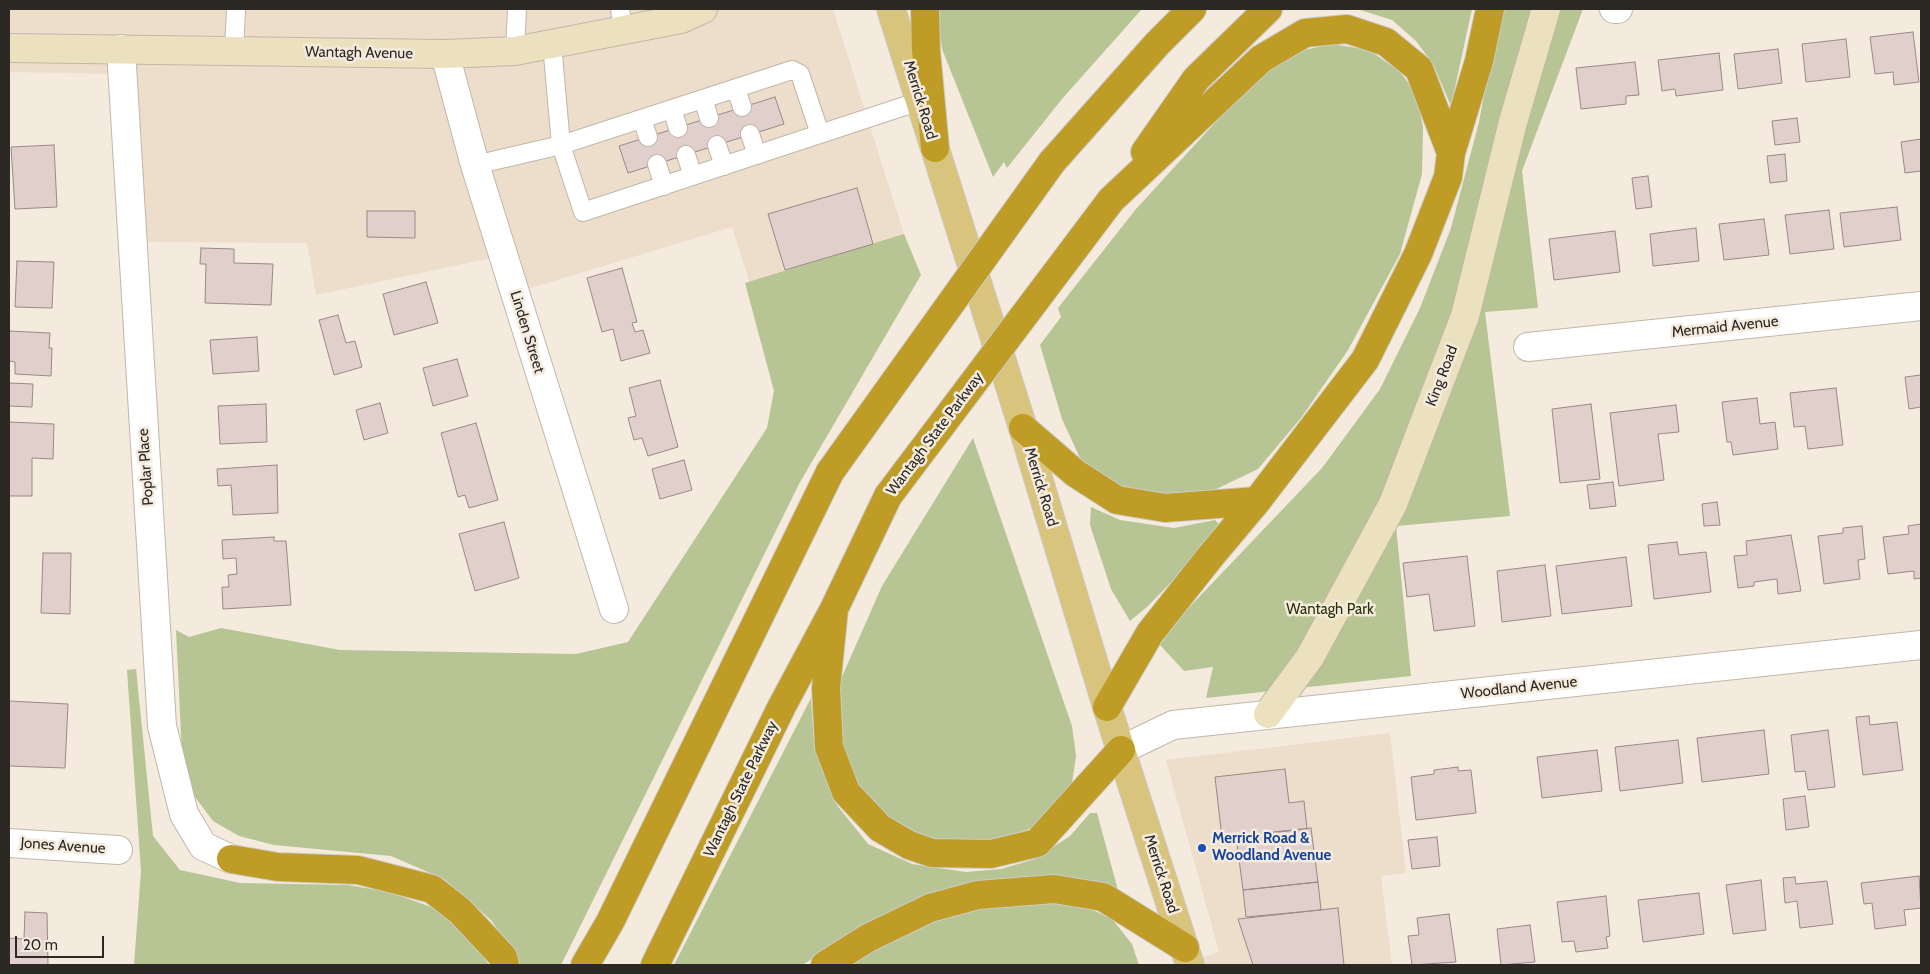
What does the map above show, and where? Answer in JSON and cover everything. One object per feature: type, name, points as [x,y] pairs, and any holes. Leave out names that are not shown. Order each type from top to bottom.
[{"type":"highway","points":[[925,9],[926,50],[935,148]]},
{"type":"highway","points":[[585,965],[610,922],[830,472],[1052,162],[1156,44],[1192,9]]},
{"type":"highway","name":"Wantagh State Parkway","points":[[655,965],[782,706],[834,609],[888,496],[1111,200],[1196,79],[1268,9]]},
{"type":"highway","points":[[1107,707],[1150,633],[1210,557],[1258,501],[1365,360],[1418,254],[1448,177],[1451,153],[1479,61],[1490,9]]},
{"type":"highway","points":[[1111,200],[1261,59],[1305,33],[1347,29],[1386,42],[1420,69],[1451,153]]},
{"type":"highway","points":[[1023,428],[1075,473],[1117,500],[1165,508],[1258,501]]},
{"type":"highway","points":[[834,609],[826,688],[829,747],[846,792],[880,828],[909,845],[932,853],[991,854],[1036,843],[1121,750]]},
{"type":"highway","points":[[231,859],[278,867],[358,870],[432,889],[460,911],[503,956],[505,965]]},
{"type":"highway","points":[[824,965],[868,938],[930,908],[978,895],[1054,889],[1103,897],[1187,957]]},
{"type":"main road","name":"Merrick Road","points":[[891,9],[1023,428],[1107,707],[1187,957]]},
{"type":"street","name":"Wantagh Avenue","points":[[9,48],[445,54],[515,51],[552,44],[621,20],[680,19],[703,9]]},
{"type":"street","name":"King Road","points":[[1268,714],[1310,657],[1393,504],[1465,316],[1513,122],[1546,9]]},
{"type":"street","name":"Poplar Place","points":[[121,49],[162,726],[184,814],[203,846],[231,859]]},
{"type":"street","name":"Linden Street","points":[[445,54],[475,165],[614,608]]},
{"type":"street","name":"Mermaid Avenue","points":[[1528,347],[1921,306]]},
{"type":"street","name":"Woodland Avenue","points":[[1121,750],[1173,725],[1921,644]]},
{"type":"street","name":"Jones Avenue","points":[[9,843],[118,850]]},
{"type":"lane","points":[[234,51],[236,9]]},
{"type":"lane","points":[[515,51],[517,9]]},
{"type":"lane","points":[[552,44],[562,145],[583,212],[920,101]]},
{"type":"lane","points":[[475,165],[562,145],[792,70],[800,74],[820,134]]},
{"type":"lane","points":[[736,89],[742,107]]},
{"type":"lane","points":[[703,99],[709,118]]},
{"type":"lane","points":[[672,109],[678,128]]},
{"type":"lane","points":[[642,119],[648,137]]},
{"type":"lane","points":[[750,134],[757,155]]},
{"type":"lane","points":[[717,145],[724,166]]},
{"type":"lane","points":[[686,155],[693,176]]},
{"type":"lane","points":[[657,164],[664,186]]},
{"type":"shaded area","points":[[9,9],[833,9],[904,234],[751,287],[732,227],[524,290],[511,254],[316,295],[307,243],[139,242],[128,74],[9,72]]},
{"type":"shaded area","points":[[1390,733],[1406,873],[1381,876],[1392,965],[1177,965],[1219,952],[1166,760]]},
{"type":"green space","points":[[937,9],[1142,9],[1062,99],[1007,168],[1004,162],[993,177],[942,49]]},
{"type":"green space","points":[[1357,9],[1472,9],[1451,106],[1433,64],[1416,41],[1392,20]]},
{"type":"green space","name":"Wantagh Park","points":[[1502,9],[1583,9],[1522,171],[1538,308],[1485,312],[1510,516],[1396,526],[1411,676],[1206,698],[1213,667],[1184,671],[1160,645],[1180,617],[1322,468],[1380,389],[1420,308],[1451,228],[1479,122],[1498,19]]},
{"type":"green space","points":[[1332,44],[1369,50],[1399,71],[1417,94],[1423,128],[1422,174],[1400,254],[1348,350],[1301,418],[1258,469],[1204,495],[1137,493],[1100,475],[1080,458],[1062,419],[1040,345],[1061,317],[1058,308],[1136,209],[1267,66],[1295,52]]},
{"type":"green space","points":[[904,234],[921,275],[799,484],[561,965],[516,965],[514,956],[492,921],[444,879],[391,856],[274,845],[239,836],[213,821],[192,793],[182,755],[176,630],[189,637],[221,628],[340,650],[576,654],[628,642],[767,428],[774,391],[745,283]]},
{"type":"green space","points":[[973,438],[1072,726],[1076,756],[1071,790],[1041,824],[1005,839],[961,843],[918,837],[879,815],[850,784],[835,729],[841,679],[882,586]]},
{"type":"green space","points":[[1091,507],[1120,520],[1174,528],[1215,520],[1220,525],[1218,534],[1147,607],[1130,621],[1111,589],[1090,525]]},
{"type":"green space","points":[[136,669],[153,836],[180,870],[240,883],[348,885],[389,892],[434,908],[465,930],[489,965],[134,965],[141,871],[127,670]]},
{"type":"green space","points":[[811,698],[814,744],[836,804],[868,844],[912,864],[966,872],[1001,869],[1035,859],[1070,836],[1090,813],[1097,813],[1119,894],[947,894],[880,917],[802,965],[674,965]]},
{"type":"green space","points":[[1035,902],[1084,906],[1112,919],[1132,944],[1139,965],[840,965],[936,918],[989,907]]},
{"type":"building","points":[[1913,32],[1919,82],[1894,85],[1893,72],[1875,74],[1870,37]]},
{"type":"building","points":[[1846,39],[1850,77],[1806,82],[1802,44]]},
{"type":"building","points":[[1778,49],[1782,83],[1738,89],[1734,54]]},
{"type":"building","points":[[1719,53],[1723,90],[1676,96],[1675,89],[1662,91],[1658,60]]},
{"type":"building","points":[[1635,62],[1639,95],[1626,96],[1626,104],[1581,109],[1576,68]]},
{"type":"building","points":[[775,97],[784,124],[628,173],[619,146]]},
{"type":"building","points":[[1797,118],[1800,142],[1775,145],[1772,121]]},
{"type":"building","points":[[1921,139],[1921,171],[1905,173],[1901,142]]},
{"type":"building","points":[[54,145],[57,207],[15,209],[11,147]]},
{"type":"building","points":[[1785,154],[1787,181],[1770,183],[1767,156]]},
{"type":"building","points":[[1648,176],[1652,207],[1636,209],[1632,178]]},
{"type":"building","points":[[857,188],[873,244],[785,270],[768,214]]},
{"type":"building","points":[[1897,207],[1901,240],[1844,247],[1840,213]]},
{"type":"building","points":[[1829,210],[1834,249],[1790,254],[1785,215]]},
{"type":"building","points":[[367,211],[415,211],[415,238],[367,237]]},
{"type":"building","points":[[1764,219],[1769,255],[1724,260],[1719,224]]},
{"type":"building","points":[[1696,228],[1699,261],[1653,266],[1650,234]]},
{"type":"building","points":[[1615,231],[1620,272],[1554,280],[1549,239]]},
{"type":"building","points":[[201,248],[234,249],[234,263],[273,264],[271,305],[205,303],[206,264],[200,264]]},
{"type":"building","points":[[17,261],[54,262],[52,308],[15,307]]},
{"type":"building","points":[[622,268],[637,322],[632,323],[635,332],[643,330],[650,353],[621,361],[613,329],[602,332],[587,278]]},
{"type":"building","points":[[426,282],[438,323],[394,335],[383,294]]},
{"type":"building","points":[[338,315],[346,343],[355,341],[362,367],[334,375],[319,320]]},
{"type":"building","points":[[9,331],[50,333],[49,348],[52,348],[51,376],[15,374],[15,362],[9,361]]},
{"type":"building","points":[[257,337],[259,371],[213,374],[210,340]]},
{"type":"building","points":[[457,359],[468,396],[433,406],[423,368]]},
{"type":"building","points":[[1921,375],[1921,407],[1909,409],[1905,377]]},
{"type":"building","points":[[660,380],[678,447],[648,456],[642,438],[634,440],[628,418],[636,416],[629,388]]},
{"type":"building","points":[[9,383],[33,384],[32,407],[9,406]]},
{"type":"building","points":[[1836,388],[1843,445],[1808,449],[1805,426],[1794,427],[1790,393]]},
{"type":"building","points":[[1757,398],[1760,424],[1775,422],[1778,449],[1733,455],[1731,442],[1727,442],[1722,402]]},
{"type":"building","points":[[380,403],[388,433],[364,440],[356,410]]},
{"type":"building","points":[[266,404],[267,442],[220,444],[218,406]]},
{"type":"building","points":[[1591,404],[1600,479],[1560,483],[1552,409]]},
{"type":"building","points":[[1676,405],[1679,432],[1658,434],[1664,480],[1619,486],[1610,413]]},
{"type":"building","points":[[9,422],[54,424],[53,459],[32,458],[32,496],[9,496]]},
{"type":"building","points":[[476,423],[498,500],[469,508],[465,495],[458,497],[441,433]]},
{"type":"building","points":[[684,460],[692,490],[660,499],[652,469]]},
{"type":"building","points":[[277,465],[278,513],[233,515],[231,485],[218,486],[217,469]]},
{"type":"building","points":[[1613,482],[1616,506],[1590,509],[1587,485]]},
{"type":"building","points":[[1717,502],[1720,525],[1704,526],[1702,504]]},
{"type":"building","points":[[504,522],[519,578],[475,591],[459,534]]},
{"type":"building","points":[[1921,524],[1921,578],[1914,579],[1914,571],[1888,574],[1883,537],[1909,534],[1908,526]]},
{"type":"building","points":[[1862,526],[1865,559],[1858,560],[1860,579],[1824,584],[1818,536],[1843,533],[1843,528]]},
{"type":"building","points":[[1791,535],[1801,591],[1778,594],[1777,579],[1754,582],[1754,586],[1738,588],[1734,556],[1747,555],[1746,541]]},
{"type":"building","points":[[274,537],[274,541],[286,541],[291,605],[223,609],[222,587],[229,587],[228,575],[237,574],[236,558],[223,559],[222,540]]},
{"type":"building","points":[[1677,542],[1679,555],[1706,552],[1711,592],[1654,599],[1648,545]]},
{"type":"building","points":[[43,553],[71,553],[70,614],[41,613]]},
{"type":"building","points":[[1467,556],[1475,626],[1434,631],[1429,594],[1407,597],[1403,563]]},
{"type":"building","points":[[1626,557],[1632,606],[1562,614],[1556,566]]},
{"type":"building","points":[[1545,565],[1551,616],[1502,622],[1497,571]]},
{"type":"building","points":[[9,701],[68,704],[65,768],[9,766]]},
{"type":"building","points":[[1869,716],[1870,725],[1897,722],[1903,770],[1863,775],[1856,717]]},
{"type":"building","points":[[1764,730],[1769,774],[1702,782],[1697,738]]},
{"type":"building","points":[[1828,730],[1835,787],[1808,790],[1805,771],[1795,772],[1791,735]]},
{"type":"building","points":[[1678,740],[1683,783],[1620,791],[1615,747]]},
{"type":"building","points":[[1597,750],[1602,791],[1542,798],[1537,757]]},
{"type":"building","points":[[1458,767],[1458,771],[1471,770],[1476,813],[1416,820],[1411,777],[1434,774],[1434,770]]},
{"type":"building","points":[[1285,769],[1289,803],[1304,801],[1307,829],[1222,838],[1215,777]]},
{"type":"building","points":[[1805,796],[1809,827],[1786,830],[1783,799]]},
{"type":"building","points":[[1311,828],[1318,882],[1243,890],[1236,836]]},
{"type":"building","points":[[1437,837],[1440,866],[1412,869],[1408,840]]},
{"type":"building","points":[[1919,876],[1921,908],[1904,910],[1906,925],[1875,929],[1872,903],[1864,904],[1861,883]]},
{"type":"building","points":[[1795,877],[1796,884],[1827,881],[1833,924],[1800,928],[1797,901],[1785,903],[1783,878]]},
{"type":"building","points":[[1761,880],[1766,930],[1733,934],[1726,885]]},
{"type":"building","points":[[1318,882],[1321,910],[1246,917],[1243,890]]},
{"type":"building","points":[[1699,893],[1704,934],[1643,942],[1638,900]]},
{"type":"building","points":[[1606,896],[1610,936],[1606,937],[1608,948],[1576,952],[1574,941],[1562,942],[1557,902]]},
{"type":"building","points":[[1338,908],[1344,965],[1253,965],[1238,919]]},
{"type":"building","points":[[25,912],[47,913],[48,965],[9,965],[9,938],[24,939]]},
{"type":"building","points":[[1449,914],[1456,962],[1412,965],[1408,936],[1419,935],[1417,918]]},
{"type":"building","points":[[1530,925],[1535,962],[1501,965],[1497,929]]},
{"type":"place","name":"Merrick Road & Woodland Avenue","points":[[1202,848]]}]
